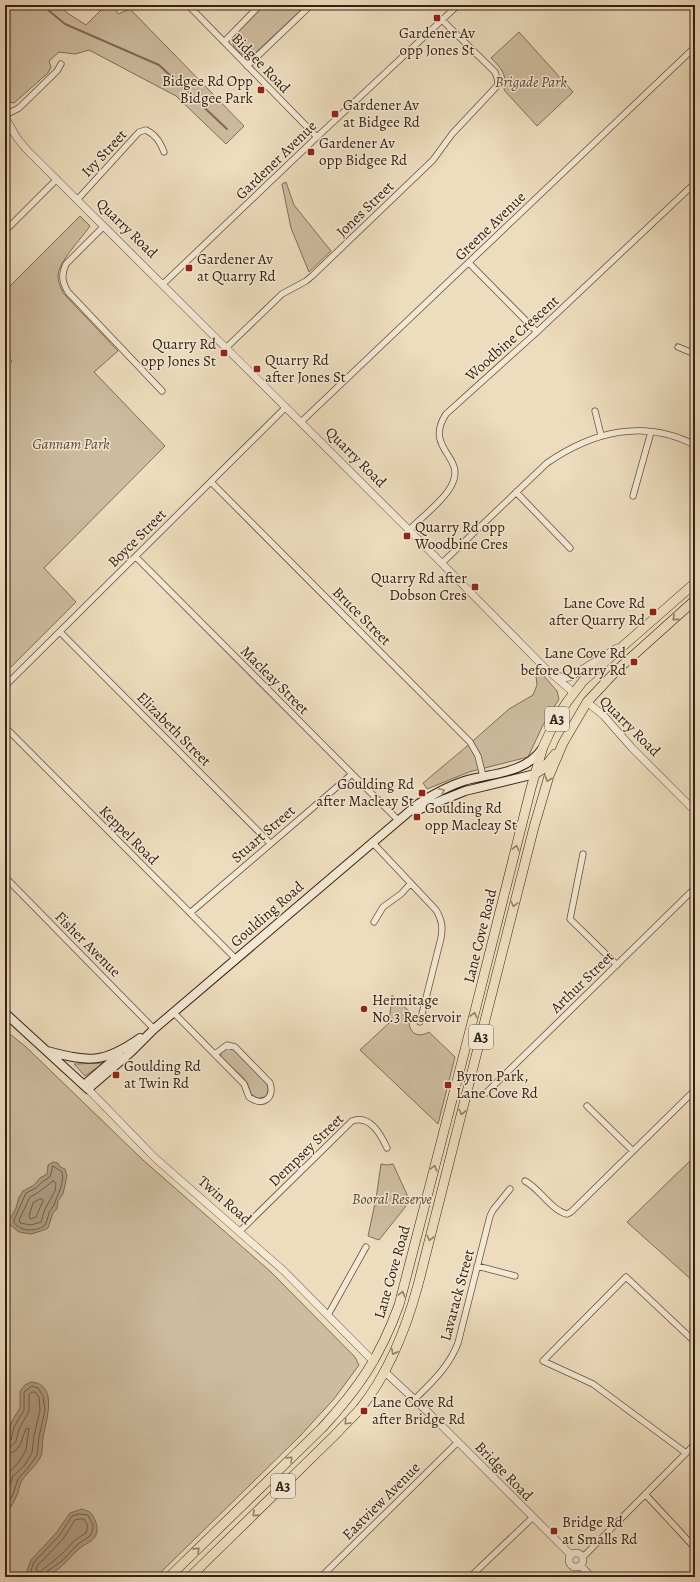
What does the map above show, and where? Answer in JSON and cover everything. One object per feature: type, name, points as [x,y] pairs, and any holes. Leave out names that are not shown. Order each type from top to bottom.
[{"type":"highway","name":"Lane Cove Road","points":[[169,1577],[322,1428],[344,1404],[374,1362],[389,1331],[399,1305],[543,746],[556,719],[583,681],[695,582]]},
{"type":"highway","name":"Lane Cove Road","points":[[190,1577],[337,1434],[360,1408],[384,1371],[403,1332],[414,1300],[534,827],[549,776],[563,743],[587,702],[616,670],[694,603]]},
{"type":"highway","name":"Quarry Road","points":[[574,693],[587,702]]},
{"type":"highway","points":[[535,774],[543,769],[563,743]]},
{"type":"highway","name":"Twin Road","points":[[374,1362],[384,1371]]},
{"type":"main road","name":"Goulding Road","points":[[86,1087],[131,1052],[173,1012],[418,804],[435,794],[464,781],[522,766],[532,760],[543,746]]},
{"type":"main road","name":"Goulding Road","points":[[398,820],[421,808],[450,796],[486,785],[535,774]]},
{"type":"main road","points":[[483,776],[486,785]]},
{"type":"main road","name":"Twin Road","points":[[5,1013],[86,1087]]},
{"type":"main road","name":"Goulding Road","points":[[89,1059],[110,1056],[127,1048],[154,1029]]},
{"type":"main road","points":[[86,1087],[127,1048]]},
{"type":"main road","name":"Twin Road","points":[[47,1051],[71,1057],[89,1059]]},
{"type":"street","name":"Bidgee Road","points":[[188,5],[317,137]]},
{"type":"street","points":[[224,42],[260,5]]},
{"type":"street","points":[[247,66],[311,5]]},
{"type":"street","name":"Gardener Avenue","points":[[163,284],[458,5]]},
{"type":"street","name":"Jones Street","points":[[227,347],[282,294],[312,276],[433,160],[452,134],[497,86],[498,81],[495,72],[442,20]]},
{"type":"street","name":"Greene Avenue","points":[[301,422],[695,47]]},
{"type":"street","points":[[5,116],[19,108],[56,71],[61,64]]},
{"type":"street","name":"Quarry Road","points":[[5,116],[17,138],[77,200],[227,347],[410,530],[545,668],[574,693]]},
{"type":"street","name":"Ivy Street","points":[[77,200],[140,132],[146,130],[151,132],[160,143],[164,152]]},
{"type":"street","points":[[5,231],[57,179]]},
{"type":"street","name":"Woodbine Crescent","points":[[410,530],[449,490],[455,479],[452,461],[444,450],[439,436],[443,419],[695,183]]},
{"type":"street","points":[[104,226],[66,264],[63,271],[63,284],[68,292],[162,391]]},
{"type":"street","points":[[469,263],[537,332]]},
{"type":"street","points":[[678,347],[695,354]]},
{"type":"street","name":"Boyce Street","points":[[5,686],[136,558],[286,407]]},
{"type":"street","points":[[595,411],[601,435]]},
{"type":"street","points":[[442,563],[548,463],[561,454],[588,440],[601,435],[626,431],[651,432],[676,436],[695,445]]},
{"type":"street","points":[[633,496],[651,432]]},
{"type":"street","name":"Bruce Street","points":[[211,482],[470,742],[478,756],[483,776]]},
{"type":"street","points":[[516,492],[570,548]]},
{"type":"street","name":"Macleay Street","points":[[136,558],[398,820]]},
{"type":"street","name":"Elizabeth Street","points":[[60,632],[270,843]]},
{"type":"street","points":[[545,668],[559,677],[568,678],[626,644]]},
{"type":"street","name":"Quarry Road","points":[[587,702],[604,716],[632,748],[695,811]]},
{"type":"street","name":"Keppel Road","points":[[5,727],[236,959]]},
{"type":"street","name":"Stuart Street","points":[[190,913],[352,774]]},
{"type":"street","points":[[372,842],[436,910],[441,919],[442,928],[420,1022]]},
{"type":"street","points":[[582,854],[570,918],[617,965]]},
{"type":"street","name":"Fisher Avenue","points":[[5,877],[154,1029]]},
{"type":"street","points":[[374,922],[383,907],[401,894],[411,883]]},
{"type":"street","name":"Arthur Street","points":[[486,1093],[695,888]]},
{"type":"street","points":[[173,1012],[214,1054],[244,1084],[249,1097],[257,1102],[262,1102],[268,1098],[272,1090],[270,1083],[235,1047],[227,1045],[214,1054]]},
{"type":"street","name":"Twin Road","points":[[86,1087],[155,1158],[284,1271],[374,1362]]},
{"type":"street","points":[[524,1181],[532,1185],[559,1211],[567,1214],[575,1210],[695,1090]]},
{"type":"street","points":[[587,1106],[634,1151]]},
{"type":"street","name":"Dempsey Street","points":[[240,1231],[352,1121],[357,1119],[368,1122],[381,1135],[387,1148]]},
{"type":"street","name":"Lavarack Street","points":[[414,1400],[439,1374],[453,1356],[458,1343],[490,1216],[510,1189]]},
{"type":"street","points":[[328,1315],[366,1247]]},
{"type":"street","points":[[477,1266],[515,1276]]},
{"type":"street","points":[[686,1453],[592,1384],[543,1361],[626,1277],[695,1342]]},
{"type":"street","name":"Bridge Road","points":[[384,1371],[458,1442],[532,1518],[571,1555]]},
{"type":"street","name":"Eastview Avenue","points":[[321,1577],[458,1442]]},
{"type":"street","points":[[581,1566],[583,1560],[582,1556],[695,1444]]},
{"type":"street","points":[[645,1494],[695,1548]]},
{"type":"street","points":[[470,1577],[532,1518]]},
{"type":"street","points":[[581,1566],[576,1567],[570,1564],[569,1560],[571,1555],[577,1553],[582,1556]]},
{"type":"street","points":[[581,1566],[591,1577]]},
{"type":"green space","points":[[5,5],[60,5],[66,12],[86,25],[106,5],[114,5],[118,14],[130,9],[244,126],[226,144],[176,96],[89,50],[75,54],[59,52],[49,61],[51,67],[48,73],[14,103],[5,101]]},
{"type":"green space","points":[[264,5],[302,5],[300,11],[254,54],[242,54],[236,49],[232,41],[232,37]]},
{"type":"green space","name":"Brigade Park","points":[[519,32],[573,92],[537,126],[504,90],[505,80],[503,72],[491,58]]},
{"type":"green space","points":[[286,182],[294,205],[331,251],[309,272],[291,228],[282,184]]},
{"type":"green space","name":"Gannam Park","points":[[80,216],[90,226],[66,257],[59,270],[58,276],[60,286],[64,294],[118,351],[94,372],[165,446],[44,568],[76,602],[5,673],[5,609],[8,606],[5,603],[5,369],[12,361],[5,354],[5,291]]},
{"type":"green space","points":[[543,675],[557,691],[559,699],[543,725],[528,757],[469,772],[427,789],[423,783],[509,709],[533,695],[537,685],[536,676]]},
{"type":"green space","points":[[392,995],[411,1013],[409,1023],[410,1028],[415,1034],[419,1035],[429,1032],[455,1057],[438,1124],[360,1050],[389,1023]]},
{"type":"green space","points":[[5,1030],[26,1047],[143,1160],[271,1272],[355,1357],[359,1365],[334,1399],[300,1436],[156,1577],[5,1577]]},
{"type":"green space","points":[[230,1047],[266,1082],[268,1090],[265,1097],[258,1098],[253,1095],[250,1092],[245,1080],[221,1057],[223,1050]]},
{"type":"green space","points":[[104,1063],[85,1076],[74,1064]]},
{"type":"green space","points":[[695,1156],[695,1283],[627,1222]]},
{"type":"green space","name":"Booral Reserve","points":[[381,1164],[393,1164],[410,1201],[379,1240],[368,1236],[376,1199]]},
{"type":"water","points":[[53,1162],[58,1163],[60,1167],[65,1169],[67,1176],[63,1194],[58,1201],[57,1209],[53,1213],[48,1228],[31,1234],[19,1232],[9,1224],[19,1197],[23,1191],[34,1185],[40,1178],[47,1174],[48,1165]]},
{"type":"water","points":[[31,1382],[40,1384],[45,1389],[48,1396],[49,1404],[43,1437],[42,1454],[22,1480],[17,1495],[5,1516],[5,1441],[12,1421],[20,1408],[20,1391],[25,1385]]},
{"type":"water","points":[[82,1509],[90,1512],[95,1520],[97,1529],[95,1537],[81,1547],[62,1566],[48,1575],[30,1576],[27,1570],[31,1560],[56,1533],[70,1513]]},
{"type":"waterway","points":[[5,18],[9,5]]},
{"type":"waterway","points":[[42,5],[65,24],[159,65],[227,129]]},
{"type":"place","name":"Gardener Av opp Jones St","points":[[437,18]]},
{"type":"place","name":"Bidgee Rd Opp Bidgee Park","points":[[261,90]]},
{"type":"place","name":"Gardener Av at Bidgee Rd","points":[[335,114]]},
{"type":"place","name":"Gardener Av opp Bidgee Rd","points":[[311,152]]},
{"type":"place","name":"Gardener Av at Quarry Rd","points":[[189,268]]},
{"type":"place","name":"Quarry Rd opp Jones St","points":[[224,353]]},
{"type":"place","name":"Quarry Rd after Jones St","points":[[257,369]]},
{"type":"place","name":"Quarry Rd opp Woodbine Cres","points":[[407,536]]},
{"type":"place","name":"Quarry Rd after Dobson Cres","points":[[475,587]]},
{"type":"place","name":"Lane Cove Rd after Quarry Rd","points":[[653,612]]},
{"type":"place","name":"Lane Cove Rd before Quarry Rd","points":[[634,662]]},
{"type":"place","name":"Goulding Rd after Macleay St","points":[[422,793]]},
{"type":"place","name":"Goulding Rd opp Macleay St","points":[[417,817]]},
{"type":"place","name":"Hermitage No.3 Reservoir","points":[[364,1009]]},
{"type":"place","name":"Goulding Rd at Twin Rd","points":[[116,1075]]},
{"type":"place","name":"Byron Park, Lane Cove Rd","points":[[448,1085]]},
{"type":"place","name":"Lane Cove Rd after Bridge Rd","points":[[364,1411]]},
{"type":"place","name":"Bridge Rd at Smalls Rd","points":[[554,1531]]}]
